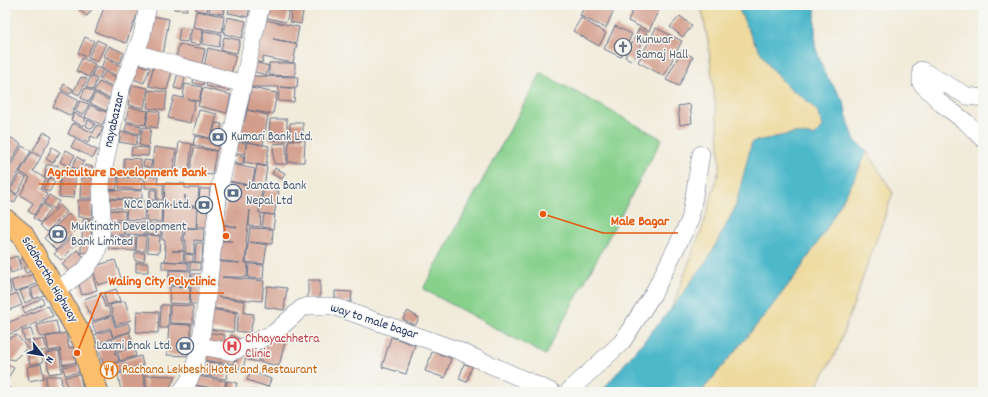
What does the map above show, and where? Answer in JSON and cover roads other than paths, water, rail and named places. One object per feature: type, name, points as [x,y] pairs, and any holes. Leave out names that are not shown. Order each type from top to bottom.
[{"type":"highway","name":"Siddhartha Highway","points":[[5,220],[22,234],[56,290],[84,341],[87,358],[97,392]]},
{"type":"street","name":"nayabazzar","points":[[56,290],[86,269],[96,254],[101,237],[101,182],[120,91],[142,36],[148,5]]},
{"type":"street","points":[[181,392],[193,372],[200,346],[219,190],[261,5]]},
{"type":"street","points":[[136,52],[243,84]]},
{"type":"street","points":[[983,98],[967,96],[920,70],[921,83],[942,104],[966,122],[983,139]]},
{"type":"street","points":[[568,392],[622,342],[653,294],[690,220],[701,154]]},
{"type":"street","name":"way to male bagar","points":[[200,346],[232,352],[274,333],[302,308],[309,306],[333,306],[457,350],[552,392]]},
{"type":"water","points":[[737,5],[815,5],[815,46],[824,72],[844,102],[847,118],[855,141],[867,151],[856,176],[825,231],[799,271],[765,315],[701,392],[601,392],[671,309],[708,259],[735,208],[752,142],[795,133],[814,136],[823,127],[818,112],[806,100],[787,86],[770,67],[753,40]]},
{"type":"place","name":"Kunwar Samaj Hall","points":[[623,47]]},
{"type":"place","name":"Kumari Bank Ltd.","points":[[218,137]]},
{"type":"place","name":"Janata Bank Nepal Ltd","points":[[233,193]]},
{"type":"place","name":"NCC Bank Ltd.","points":[[204,205]]},
{"type":"place","name":"Male Bagar","points":[[543,214]]},
{"type":"place","name":"Muktinath Development Bank Limited","points":[[58,234]]},
{"type":"place","name":"Agriculture Development Bank","points":[[226,236]]},
{"type":"place","name":"Laxmi Bnak Ltd.","points":[[185,346]]},
{"type":"place","name":"Chhayachhetra Clinic","points":[[232,346]]},
{"type":"place","name":"Waling City Polyclinic","points":[[77,353]]},
{"type":"place","name":"Rachana Lekbeshi Hotel and Restaurant","points":[[109,370]]}]
